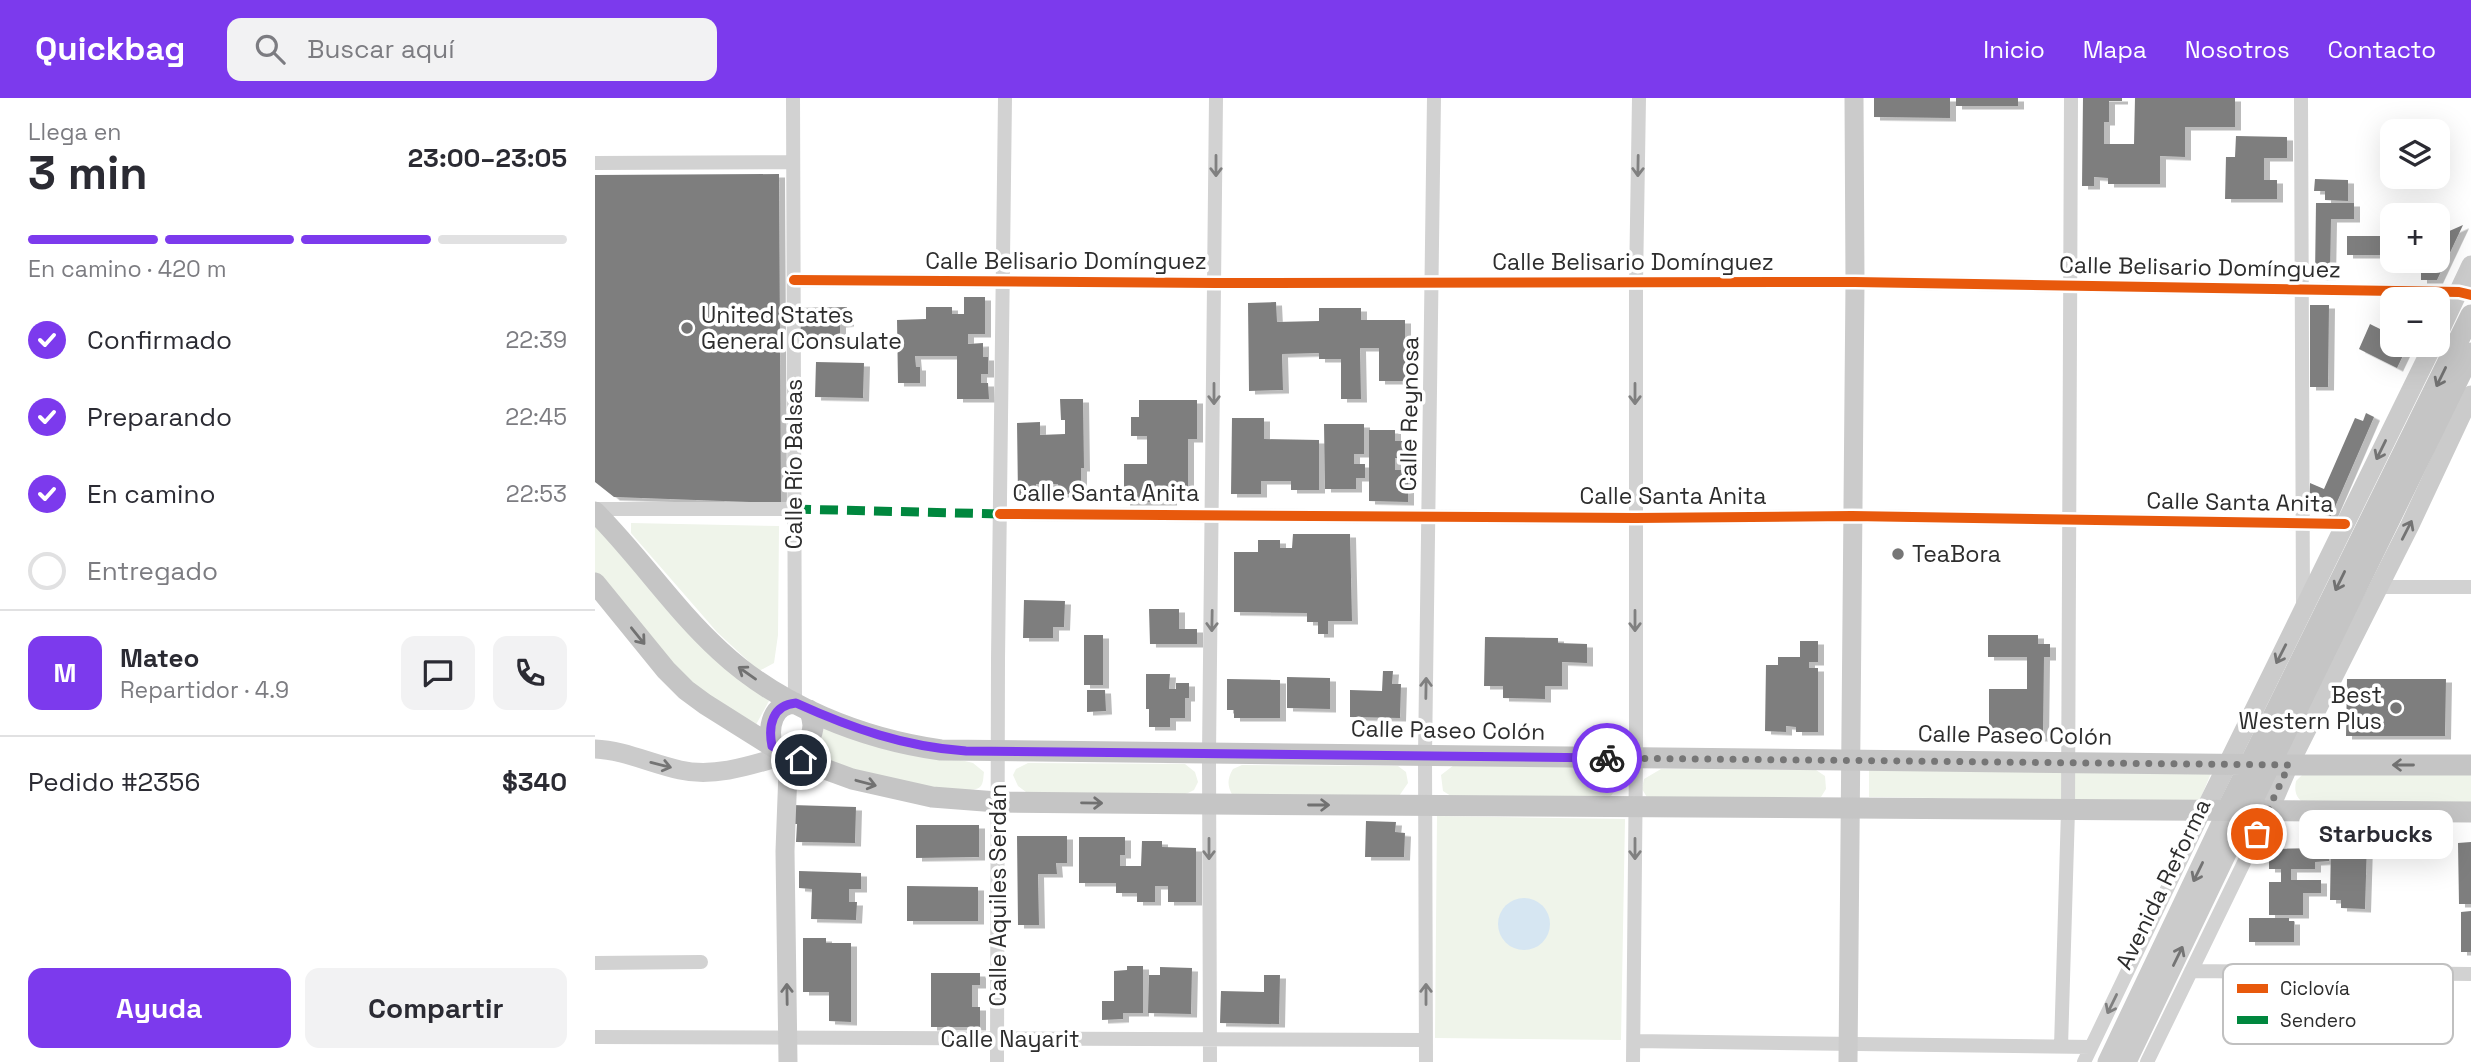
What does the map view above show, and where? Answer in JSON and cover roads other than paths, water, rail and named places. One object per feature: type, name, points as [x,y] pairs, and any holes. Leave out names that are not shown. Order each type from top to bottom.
[{"type":"main road","name":"Avenida Reforma","points":[[2248,810],[2471,316]]},
{"type":"main road","name":"Avenida Reforma","points":[[2269,765],[2471,353]]},
{"type":"main road","name":"Calle Paseo Colón","points":[[595,510],[719,651],[755,679],[802,706],[859,730],[914,746],[941,750],[2471,765]]},
{"type":"main road","points":[[595,583],[649,651],[686,690],[779,750],[852,779],[932,797],[997,802],[2471,812]]},
{"type":"main road","points":[[784,706],[802,706],[813,722],[812,736],[801,748],[779,750],[770,735],[773,717],[784,706]]},
{"type":"street","name":"Calle Río Balsas","points":[[793,98],[793,509],[802,706]]},
{"type":"street","name":"Calle Aquiles Serdán","points":[[997,1062],[997,802],[1005,98]]},
{"type":"street","points":[[1210,1062],[1209,754],[1216,98]]},
{"type":"street","name":"Calle Reynosa","points":[[1426,1062],[1425,756],[1434,98]]},
{"type":"street","points":[[1633,1062],[1639,98]]},
{"type":"street","points":[[1848,1054],[1855,282],[1854,98]]},
{"type":"street","points":[[2060,1047],[2068,810],[2071,98]]},
{"type":"street","points":[[2301,98],[2303,611]]},
{"type":"street","points":[[595,163],[793,162]]},
{"type":"street","points":[[2450,316],[2465,293],[2471,265]]},
{"type":"street","name":"Calle Belisario Domínguez","points":[[794,280],[1215,283],[1855,282],[2465,293]]},
{"type":"street","name":"Avenida Reforma","points":[[2084,1062],[2226,764],[2427,357]]},
{"type":"street","name":"Avenida Reforma","points":[[2127,1062],[2269,765],[2377,587],[2410,525],[2471,395]]},
{"type":"street","points":[[595,510],[793,509]]},
{"type":"street","name":"Calle Santa Anita","points":[[1000,514],[1635,518],[1852,516],[2345,524]]},
{"type":"street","points":[[2377,587],[2471,587]]},
{"type":"street","points":[[595,749],[683,771],[702,772],[747,767],[779,750],[785,851],[788,1062]]},
{"type":"street","name":"Avenida Reforma","points":[[2147,1062],[2190,971],[2248,810]]},
{"type":"street","name":"Avenida Reforma","points":[[2107,1062],[2248,810]]},
{"type":"street","points":[[595,963],[701,961]]},
{"type":"street","points":[[2190,971],[2223,971]]},
{"type":"street","points":[[2453,974],[2471,974]]},
{"type":"street","name":"Calle Nayarit","points":[[595,1037],[1426,1040]]},
{"type":"street","points":[[1634,1041],[1848,1054],[2091,1047]]},
{"type":"water","points":[[1524,898],[1543,905],[1550,924],[1543,943],[1524,950],[1505,943],[1498,924],[1505,905]]},
{"type":"place","name":"United States General Consulate","points":[[687,328]]},
{"type":"place","name":"TeaBora","points":[[1898,554]]},
{"type":"place","name":"Best Western Plus","points":[[2396,708]]},
{"type":"place","name":"Starbucks","points":[[2257,834]]}]
